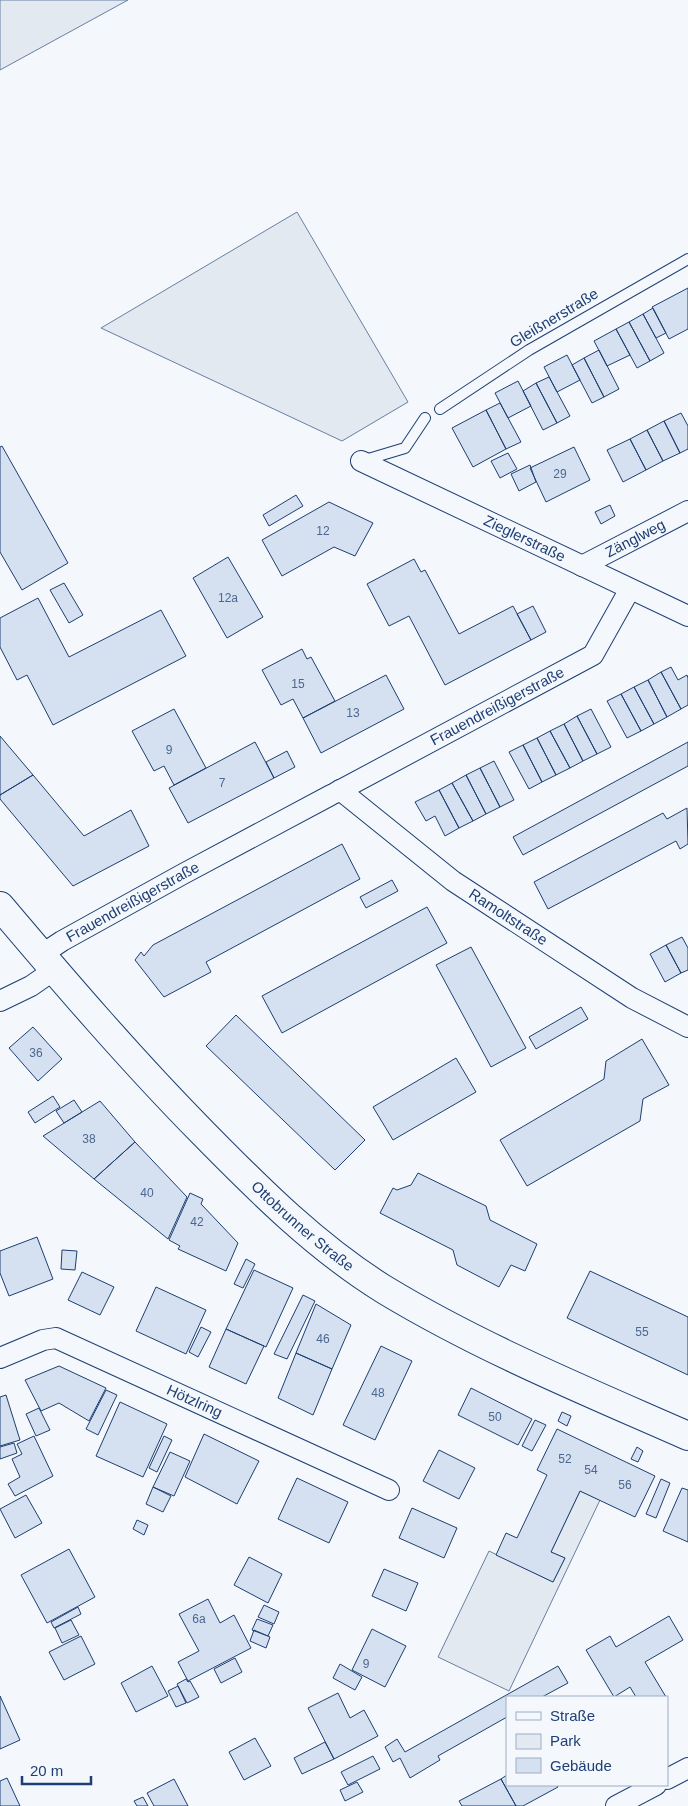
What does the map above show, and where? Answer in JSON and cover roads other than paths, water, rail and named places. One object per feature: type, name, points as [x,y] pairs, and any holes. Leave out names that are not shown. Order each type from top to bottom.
[{"type":"main road","name":"Ottobrunner Straße","points":[[0,906],[164,1094],[236,1167],[290,1218],[330,1250],[384,1289],[462,1332],[559,1379],[688,1436]]},
{"type":"street","name":"Zieglerstraße","points":[[361,461],[688,616]]},
{"type":"street","name":"Zänglweg","points":[[582,566],[688,511]]},
{"type":"street","name":"Frauendreißigerstraße","points":[[0,1001],[31,986],[62,941],[175,878],[593,655],[630,589]]},
{"type":"street","name":"Ramoltstraße","points":[[335,793],[453,881],[632,998],[688,1027]]},
{"type":"street","name":"Hötzlring","points":[[0,1358],[43,1340],[56,1338],[389,1490]]},
{"type":"street","points":[[668,1778],[688,1768]]},
{"type":"street","points":[[616,1806],[654,1786]]},
{"type":"lane","name":"Gleißnerstraße","points":[[440,409],[528,350],[688,259]]},
{"type":"lane","points":[[361,461],[405,448],[425,418]]}]
